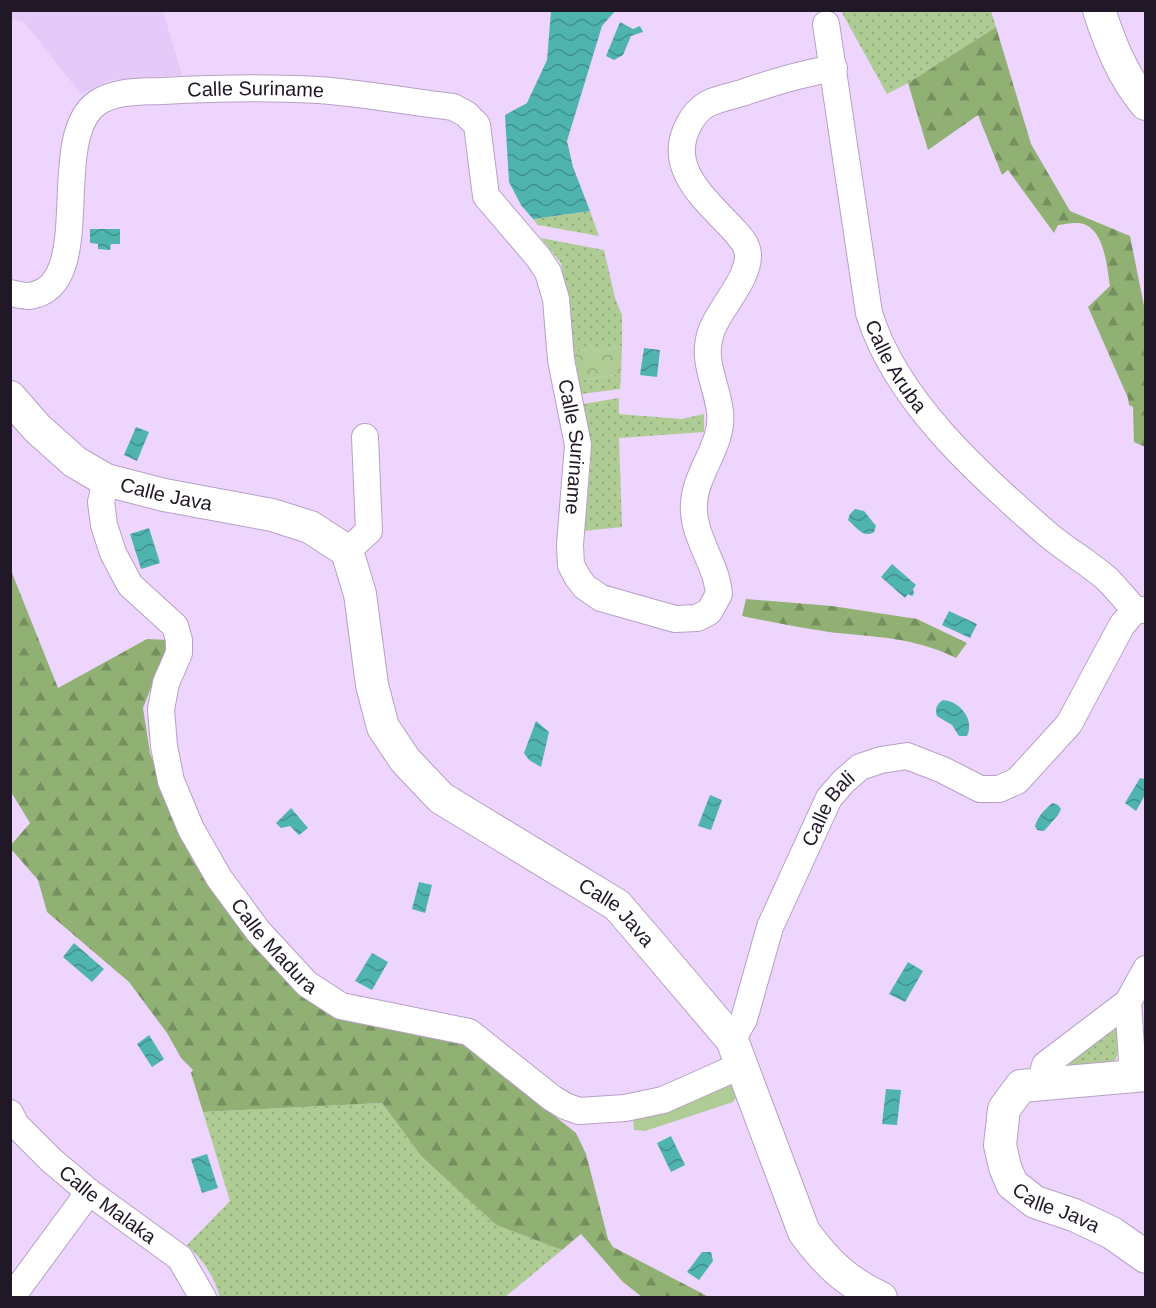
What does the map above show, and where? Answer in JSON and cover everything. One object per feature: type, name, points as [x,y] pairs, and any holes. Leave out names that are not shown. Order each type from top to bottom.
[{"type":"street","points":[[1099,10],[1112,50],[1138,95],[1146,104]]},
{"type":"street","name":"Calle Aruba","points":[[826,24],[869,313],[876,337],[893,368],[958,452],[1046,534],[1107,579],[1140,610]]},
{"type":"street","name":"Calle Suriname","points":[[10,293],[29,296],[46,289],[59,273],[68,247],[73,146],[87,113],[98,103],[117,94],[210,88],[319,90],[453,107],[466,114],[477,125],[486,196],[538,257],[548,272],[556,298],[561,360],[578,445],[570,545],[571,565],[585,587],[601,598],[675,619],[697,618],[709,612],[719,594],[715,574],[695,525],[694,502],[700,479],[719,434],[720,412],[707,363],[711,332],[747,266],[748,253],[744,242],[687,177],[681,159],[682,142],[687,126],[695,114],[708,104],[799,74],[834,68]]},
{"type":"street","name":"Calle Java","points":[[10,397],[37,428],[75,462],[106,480],[165,495],[272,514],[310,527],[347,551],[360,594],[372,685],[383,727],[405,760],[441,798],[617,905],[737,1052],[804,1232],[822,1257],[859,1288],[880,1298]]},
{"type":"street","points":[[347,551],[369,531],[365,437]]},
{"type":"street","name":"Calle Madura","points":[[106,480],[101,502],[104,525],[113,553],[130,585],[175,626],[179,640],[179,653],[166,683],[161,709],[164,746],[175,790],[191,829],[219,878],[258,931],[307,984],[341,1006],[469,1032],[552,1098],[579,1111],[625,1108],[663,1100],[737,1052]]},
{"type":"street","name":"Calle Bali","points":[[737,1052],[770,927],[829,798],[843,782],[860,767],[881,760],[907,756],[943,770],[980,789],[999,789],[1017,781],[1069,724],[1122,625],[1140,610]]},
{"type":"street","points":[[1040,1084],[1045,1065],[1128,1002],[1146,969]]},
{"type":"street","name":"Calle Java","points":[[1128,1002],[1139,1076],[1021,1086],[1004,1109],[1000,1145],[1012,1184],[1035,1202],[1074,1215],[1112,1233],[1146,1257]]},
{"type":"street","name":"Calle Malaka","points":[[10,1113],[16,1125],[51,1160],[89,1192],[180,1258],[203,1298]]},
{"type":"street","points":[[11,1298],[89,1192]]},
{"type":"shaded area","points":[[11,10],[163,11],[182,75],[110,80],[81,94],[24,22],[11,19]]},
{"type":"green space","points":[[841,11],[991,11],[996,27],[887,94]]},
{"type":"green space","points":[[996,27],[1031,144],[1070,211],[1130,236],[1145,311],[1145,447],[1134,442],[1133,407],[1129,405],[1088,307],[1110,286],[1104,252],[1092,229],[1086,225],[1072,223],[1058,225],[1054,233],[1008,170],[1002,175],[978,115],[928,150],[908,83]]},
{"type":"green space","points":[[590,211],[599,236],[538,225],[533,219]]},
{"type":"green space","points":[[541,238],[604,250],[615,298],[622,315],[622,346],[574,352],[561,263]]},
{"type":"green space","points":[[622,346],[621,374],[579,381],[574,352]]},
{"type":"green space","points":[[621,374],[620,389],[581,394],[579,381]]},
{"type":"green space","points":[[619,398],[619,414],[682,419],[704,414],[704,432],[619,438],[622,527],[584,531],[591,461],[583,404]]},
{"type":"green space","points":[[10,568],[58,688],[147,639],[170,640],[143,708],[150,753],[169,801],[247,937],[296,992],[339,1016],[459,1040],[576,1133],[586,1154],[608,1239],[613,1247],[709,1297],[642,1297],[623,1282],[581,1234],[562,1250],[496,1225],[421,1156],[382,1103],[203,1112],[191,1073],[193,1070],[181,1058],[167,1033],[129,982],[47,912],[38,880],[11,849],[11,845],[30,823],[11,792]]},
{"type":"green space","points":[[746,599],[832,606],[917,619],[967,643],[956,658],[909,642],[775,623],[742,616]]},
{"type":"green space","points":[[1115,1026],[1118,1028],[1119,1042],[1116,1059],[1112,1064],[1098,1068],[1075,1069],[1069,1064],[1067,1057]]},
{"type":"green space","points":[[733,1082],[737,1096],[733,1102],[645,1131],[634,1130],[633,1118],[679,1107]]},
{"type":"green space","points":[[382,1103],[421,1156],[496,1225],[562,1250],[505,1297],[220,1298],[207,1269],[187,1245],[230,1201],[203,1112]]},
{"type":"water","points":[[551,11],[615,11],[602,26],[567,141],[573,167],[590,211],[533,219],[521,205],[509,182],[505,115],[527,103],[547,60]]},
{"type":"water","points":[[620,22],[633,29],[640,26],[643,32],[631,36],[623,55],[614,60],[606,56]]},
{"type":"water","points":[[90,229],[120,229],[120,244],[111,244],[110,250],[98,249],[98,244],[90,243]]},
{"type":"water","points":[[644,348],[660,350],[657,377],[640,375]]},
{"type":"water","points":[[136,427],[149,432],[137,461],[124,455]]},
{"type":"water","points":[[855,509],[864,511],[876,526],[874,532],[863,533],[848,520]]},
{"type":"water","points":[[149,528],[160,563],[141,569],[130,534]]},
{"type":"water","points":[[892,564],[916,585],[912,596],[908,594],[905,598],[881,577]]},
{"type":"water","points":[[949,611],[977,624],[970,638],[942,625]]},
{"type":"water","points":[[943,700],[955,704],[964,712],[969,724],[967,736],[959,736],[952,725],[937,716],[937,707]]},
{"type":"water","points":[[536,721],[549,732],[541,767],[529,760],[524,753]]},
{"type":"water","points":[[1145,777],[1145,795],[1136,811],[1125,803],[1140,778]]},
{"type":"water","points":[[710,795],[722,800],[711,830],[698,826]]},
{"type":"water","points":[[1053,803],[1061,809],[1058,815],[1044,831],[1037,830],[1035,826],[1038,820]]},
{"type":"water","points":[[291,808],[308,828],[299,835],[290,826],[281,828],[276,823]]},
{"type":"water","points":[[419,882],[432,885],[425,913],[412,909]]},
{"type":"water","points":[[74,943],[104,969],[92,982],[63,957]]},
{"type":"water","points":[[372,953],[388,962],[372,990],[355,981]]},
{"type":"water","points":[[908,962],[923,971],[905,1002],[889,994]]},
{"type":"water","points":[[149,1035],[164,1059],[152,1067],[137,1044]]},
{"type":"water","points":[[886,1089],[901,1090],[897,1125],[882,1124]]},
{"type":"water","points":[[671,1136],[685,1165],[671,1172],[657,1143]]},
{"type":"water","points":[[207,1154],[218,1188],[202,1193],[191,1159]]},
{"type":"water","points":[[702,1252],[711,1252],[713,1261],[699,1280],[687,1272]]}]
